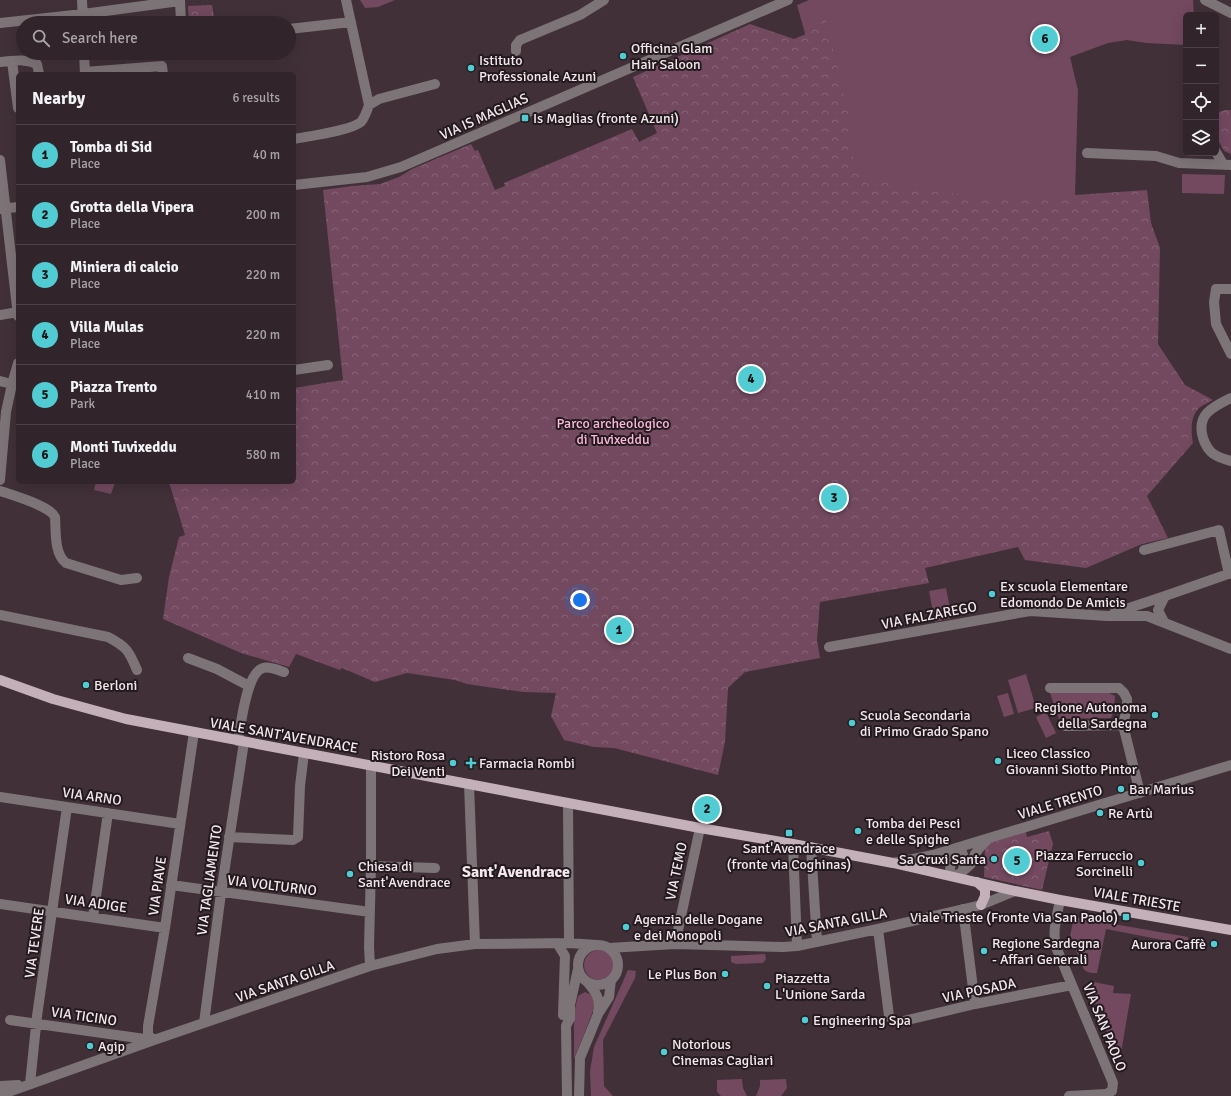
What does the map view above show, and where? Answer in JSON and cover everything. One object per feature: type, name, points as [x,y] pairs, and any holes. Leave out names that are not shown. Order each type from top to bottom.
[{"type":"main road","name":"VIALE SANT'AVENDRACE","points":[[0,680],[53,699],[126,719],[700,828],[893,863],[955,875],[1015,891]]},
{"type":"main road","points":[[975,881],[985,889],[985,896],[981,905]]},
{"type":"main road","name":"VIALE TRIESTE","points":[[1015,891],[1231,930]]},
{"type":"street","points":[[82,0],[83,16]]},
{"type":"street","points":[[98,16],[180,0],[181,16]]},
{"type":"street","points":[[296,139],[352,127],[360,122],[369,105],[346,0]]},
{"type":"street","points":[[516,51],[516,45],[520,40],[580,15],[604,0]]},
{"type":"street","name":"VIA IS MAGLIAS","points":[[296,185],[367,177],[402,167],[788,0]]},
{"type":"street","points":[[1204,0],[1231,13]]},
{"type":"street","points":[[0,23],[16,22]]},
{"type":"street","points":[[296,28],[351,22]]},
{"type":"street","points":[[84,60],[85,72]]},
{"type":"street","points":[[12,61],[16,92]]},
{"type":"street","points":[[0,62],[31,61],[37,64],[39,72]]},
{"type":"street","points":[[96,72],[162,66],[163,72]]},
{"type":"street","points":[[369,105],[379,99],[435,84]]},
{"type":"street","points":[[1087,153],[1156,156],[1179,163],[1227,165]]},
{"type":"street","points":[[1219,156],[1227,165]]},
{"type":"street","points":[[0,160],[3,209],[16,299]]},
{"type":"street","points":[[3,209],[16,207]]},
{"type":"street","points":[[1231,289],[1216,288],[1214,302],[1216,324],[1231,354]]},
{"type":"street","points":[[0,315],[16,313]]},
{"type":"street","points":[[296,370],[328,365]]},
{"type":"street","points":[[0,480],[2,440],[6,412],[16,374]]},
{"type":"street","points":[[0,380],[14,384]]},
{"type":"street","points":[[1231,398],[1207,413],[1202,422],[1201,431],[1204,441],[1212,452],[1221,458],[1231,461]]},
{"type":"street","points":[[0,491],[43,508],[53,514],[55,517],[58,549],[61,560],[66,563],[121,580],[137,578]]},
{"type":"street","points":[[1144,550],[1219,530],[1230,574]]},
{"type":"street","name":"VIA FALZAREGO","points":[[1107,616],[1230,574]]},
{"type":"street","points":[[1164,622],[1158,610],[1165,596]]},
{"type":"street","name":"VIA FALZAREGO","points":[[829,648],[1030,611],[1107,616],[1147,616],[1231,649]]},
{"type":"street","points":[[0,615],[108,637],[122,644],[131,655],[137,670]]},
{"type":"street","points":[[188,658],[217,669],[249,686]]},
{"type":"street","name":"VIA TAGLIAMENTO","points":[[204,1023],[229,837],[244,705],[249,686],[257,672],[262,668],[269,668],[284,672]]},
{"type":"street","points":[[1050,688],[1119,688],[1124,693],[1127,699],[1127,707],[1123,725],[1140,793]]},
{"type":"street","points":[[1065,726],[1123,725]]},
{"type":"street","name":"VIA PIAVE","points":[[154,1040],[148,1035],[148,1026],[165,928],[194,732]]},
{"type":"street","points":[[229,837],[293,840],[298,837],[300,790],[304,753]]},
{"type":"street","points":[[370,966],[371,765]]},
{"type":"street","name":"VIALE TRENTO","points":[[893,863],[933,855],[1231,766]]},
{"type":"street","points":[[469,784],[474,944]]},
{"type":"street","name":"VIA ARNO","points":[[0,797],[180,824]]},
{"type":"street","points":[[568,803],[569,943]]},
{"type":"street","name":"VIA TEVERE","points":[[30,1084],[36,1024],[67,807]]},
{"type":"street","points":[[93,917],[108,813]]},
{"type":"street","name":"VIA TEMO","points":[[675,944],[700,828]]},
{"type":"street","points":[[955,875],[971,864],[980,846],[989,838]]},
{"type":"street","points":[[793,844],[797,946]]},
{"type":"street","points":[[955,875],[950,863],[960,847]]},
{"type":"street","points":[[955,875],[965,866],[960,847]]},
{"type":"street","points":[[811,848],[817,942]]},
{"type":"street","points":[[371,866],[435,868]]},
{"type":"street","name":"VIA VOLTURNO","points":[[171,885],[221,893],[370,912]]},
{"type":"street","name":"VIA SANTA GILLA","points":[[0,1095],[154,1040],[370,966],[437,949],[474,944],[557,943],[603,945],[609,948],[675,944],[783,947],[797,946],[981,905],[1015,891]]},
{"type":"street","name":"VIA SAN PAOLO","points":[[1060,900],[1054,928],[1056,947],[1112,1083],[1112,1091],[1106,1094],[1069,1096]]},
{"type":"street","name":"VIA ADIGE","points":[[0,904],[165,928]]},
{"type":"street","points":[[963,909],[975,1004]]},
{"type":"street","name":"VIA POSADA","points":[[878,929],[889,1016],[893,1020],[899,1022],[975,1004],[1072,985]]},
{"type":"street","points":[[557,943],[579,958]]},
{"type":"street","points":[[557,943],[565,956],[563,1018],[566,1026],[567,1096]]},
{"type":"street","points":[[566,1026],[570,1018],[570,1005],[579,958],[584,950],[596,945]]},
{"type":"street","points":[[588,983],[600,985],[611,980],[615,976],[618,963],[614,952],[609,948]]},
{"type":"street","points":[[578,969],[584,979],[597,993],[600,1006],[580,1058],[580,1096]]},
{"type":"street","points":[[598,1014],[610,997],[611,980]]},
{"type":"street","name":"VIA TICINO","points":[[10,1020],[154,1040]]},
{"type":"street","name":"VIA SANTA GILLA","points":[[0,1086],[30,1084]]},
{"type":"green space","points":[[360,0],[395,0],[378,7],[365,8]]},
{"type":"green space","points":[[809,0],[1193,0],[1194,12],[1183,12],[1183,45],[1146,43],[1127,40],[1108,43],[1070,57],[1078,90],[1075,195],[1035,195],[981,199],[871,188],[841,161],[797,5]]},
{"type":"green space","points":[[212,5],[214,16],[189,16],[188,6]]},
{"type":"green space","name":"Parco archeologico di Tuvixeddu","points":[[825,15],[851,125],[854,167],[863,176],[880,182],[965,195],[1075,195],[1147,190],[1151,223],[1160,248],[1158,344],[1185,385],[1213,400],[1199,408],[1194,416],[1192,429],[1193,443],[1147,496],[1168,538],[1142,544],[1086,568],[1025,560],[1018,547],[925,568],[929,583],[820,602],[817,640],[820,658],[745,672],[728,688],[725,742],[718,775],[614,748],[594,747],[564,740],[551,716],[556,693],[523,692],[407,673],[375,682],[342,668],[340,670],[296,654],[289,667],[241,653],[163,619],[169,577],[179,537],[185,535],[170,484],[296,484],[296,388],[343,380],[323,190],[380,184],[399,177],[412,169],[471,144],[475,151],[478,150],[495,190],[505,186],[504,183],[632,129],[639,142],[657,133],[633,77],[750,24],[794,39],[806,34],[808,28]]},
{"type":"green space","points":[[1231,110],[1231,154],[1224,151],[1219,142],[1219,112]]},
{"type":"green space","points":[[1182,174],[1225,175],[1224,194],[1182,193]]},
{"type":"green space","points":[[96,484],[114,484],[111,494],[94,490]]},
{"type":"green space","points":[[946,588],[952,618],[935,622],[929,591]]},
{"type":"green space","points":[[1026,674],[1036,708],[1018,713],[1008,680]]},
{"type":"green space","points":[[1107,692],[1115,696],[1114,709],[1111,718],[1059,719],[1050,693]]},
{"type":"green space","points":[[1008,693],[1014,714],[1004,717],[997,696]]},
{"type":"green space","points":[[1046,712],[1056,733],[1046,738],[1036,717]]},
{"type":"green space","points":[[1049,831],[1053,844],[1042,890],[984,877],[985,844],[1026,832],[1027,837]]},
{"type":"green space","points":[[1074,917],[1188,937],[1188,945],[1106,929],[1097,973],[1089,972],[1083,968],[1070,936]]},
{"type":"green space","points":[[599,950],[609,955],[614,965],[609,975],[599,980],[589,975],[584,965],[589,955]]},
{"type":"green space","points":[[765,954],[766,959],[763,963],[736,964],[731,962],[731,956]]},
{"type":"green space","points":[[628,970],[636,971],[635,978],[603,1040],[604,1086],[613,1096],[591,1096],[590,1071],[594,1047]]},
{"type":"green space","points":[[1094,982],[1114,986],[1113,993],[1131,994],[1121,1053],[1118,1053],[1109,1037],[1088,985]]},
{"type":"green space","points":[[585,992],[592,995],[595,1002],[592,1014],[574,1059],[573,1017],[578,996]]},
{"type":"green space","points":[[742,1079],[743,1088],[747,1096],[721,1096],[717,1092],[717,1080]]},
{"type":"green space","points":[[786,1079],[787,1088],[781,1096],[756,1096],[760,1086],[760,1080]]},
{"type":"place","name":"Monti Tuvixeddu","points":[[1045,39]]},
{"type":"place","name":"Officina Glam Hair Saloon","points":[[623,56]]},
{"type":"place","name":"Istituto Professionale Azuni","points":[[471,68]]},
{"type":"place","name":"Is Maglias (fronte Azuni)","points":[[525,118]]},
{"type":"place","name":"Villa Mulas","points":[[751,379]]},
{"type":"place","name":"Miniera di calcio","points":[[834,498]]},
{"type":"place","name":"Ex scuola Elementare Edomondo De Amicis","points":[[992,594]]},
{"type":"place","name":"Tomba di Sid","points":[[619,630]]},
{"type":"place","name":"Berloni","points":[[86,685]]},
{"type":"place","name":"Regione Autonoma della Sardegna","points":[[1155,715]]},
{"type":"place","name":"Scuola Secondaria di Primo Grado Spano","points":[[852,723]]},
{"type":"place","name":"Liceo Classico Giovanni Siotto Pintor","points":[[998,761]]},
{"type":"place","name":"Ristoro Rosa Dei Venti","points":[[453,763]]},
{"type":"place","name":"Farmacia Rombi","points":[[471,763]]},
{"type":"place","name":"Bar Marius","points":[[1121,789]]},
{"type":"place","name":"Grotta della Vipera","points":[[707,809]]},
{"type":"place","name":"Re Artù","points":[[1100,813]]},
{"type":"place","name":"Tomba dei Pesci e delle Spighe","points":[[858,831]]},
{"type":"place","name":"Sant'Avendrace (fronte via Coghinas)","points":[[789,833]]},
{"type":"place","name":"Sa Cruxi Santa","points":[[994,859]]},
{"type":"place","name":"Piazza Trento","points":[[1017,861]]},
{"type":"place","name":"Piazza Ferruccio Sorcinelli","points":[[1141,863]]},
{"type":"place","name":"Chiesa di Sant'Avendrace","points":[[350,874]]},
{"type":"place","name":"Viale Trieste (Fronte Via San Paolo)","points":[[1126,917]]},
{"type":"place","name":"Agenzia delle Dogane e dei Monopoli","points":[[626,927]]},
{"type":"place","name":"Aurora Caffè","points":[[1214,944]]},
{"type":"place","name":"Regione Sardegna - Affari Generali","points":[[984,951]]},
{"type":"place","name":"Le Plus Bon","points":[[725,974]]},
{"type":"place","name":"Piazzetta L'Unione Sarda","points":[[767,986]]},
{"type":"place","name":"Engineering Spa","points":[[805,1020]]},
{"type":"place","name":"Agip","points":[[90,1046]]},
{"type":"place","name":"Notorious Cinemas Cagliari","points":[[664,1052]]},
{"type":"district","name":"Sant'Avendrace","points":[[516,871]]}]
